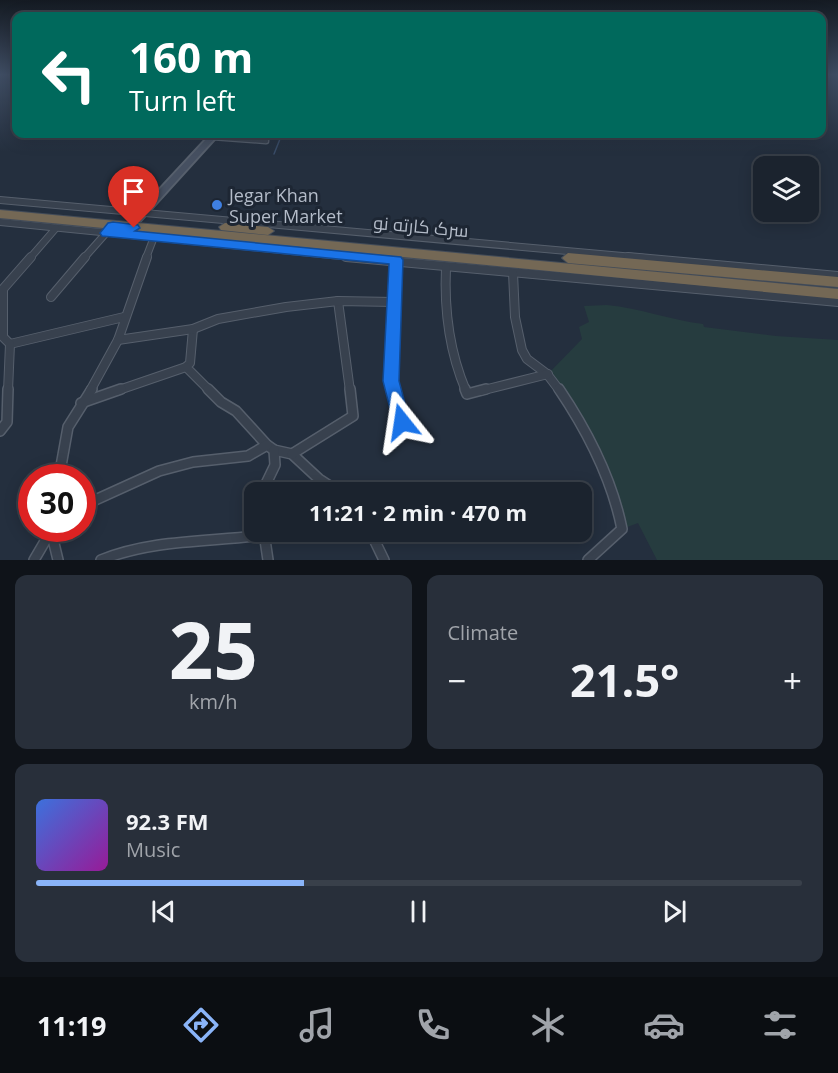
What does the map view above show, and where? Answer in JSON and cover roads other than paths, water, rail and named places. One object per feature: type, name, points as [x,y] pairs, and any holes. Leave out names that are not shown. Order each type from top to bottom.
[{"type":"highway","name":"سرک کارته نو","points":[[0,207],[140,216],[172,227],[838,282]]},
{"type":"highway","points":[[0,214],[109,229],[172,227],[243,242],[838,294]]},
{"type":"street","points":[[140,216],[210,138]]},
{"type":"street","points":[[240,138],[266,141]]},
{"type":"street","points":[[0,200],[140,216],[838,276]]},
{"type":"street","points":[[0,222],[56,228],[109,229],[154,237],[243,242],[446,267],[838,302]]},
{"type":"street","points":[[0,431],[7,422],[10,358],[10,344],[3,337],[1,314],[3,289],[56,228]]},
{"type":"street","points":[[51,297],[109,229]]},
{"type":"street","points":[[61,464],[68,427],[81,403],[95,385],[118,340],[124,317],[154,237]]},
{"type":"street","points":[[396,260],[391,381],[402,422]]},
{"type":"street","points":[[446,267],[444,293],[447,321],[456,369],[467,394],[548,374]]},
{"type":"street","points":[[513,273],[515,321],[526,356],[548,374],[584,426],[620,512],[622,530],[588,560]]},
{"type":"street","points":[[0,285],[10,281]]},
{"type":"street","points":[[118,340],[193,329],[197,325],[215,319],[338,301],[394,302]]},
{"type":"street","points":[[292,454],[353,416],[338,301]]},
{"type":"street","points":[[10,344],[124,317]]},
{"type":"street","points":[[81,403],[186,368],[190,363],[193,329]]},
{"type":"street","points":[[0,363],[10,358]]},
{"type":"street","points":[[186,368],[221,402],[236,411],[271,448],[275,465],[267,482]]},
{"type":"street","points":[[96,500],[159,471],[193,462],[248,456],[271,448],[292,454],[324,482]]},
{"type":"street","points":[[101,560],[130,549],[228,541],[244,537]]},
{"type":"street","points":[[34,560],[44,542]]},
{"type":"street","points":[[54,542],[58,560]]},
{"type":"street","points":[[265,542],[268,560]]},
{"type":"street","points":[[375,542],[384,560]]},
{"type":"waterway","points":[[274,154],[280,138]]},
{"type":"place","name":"Jegar Khan Super Market","points":[[217,205]]}]
